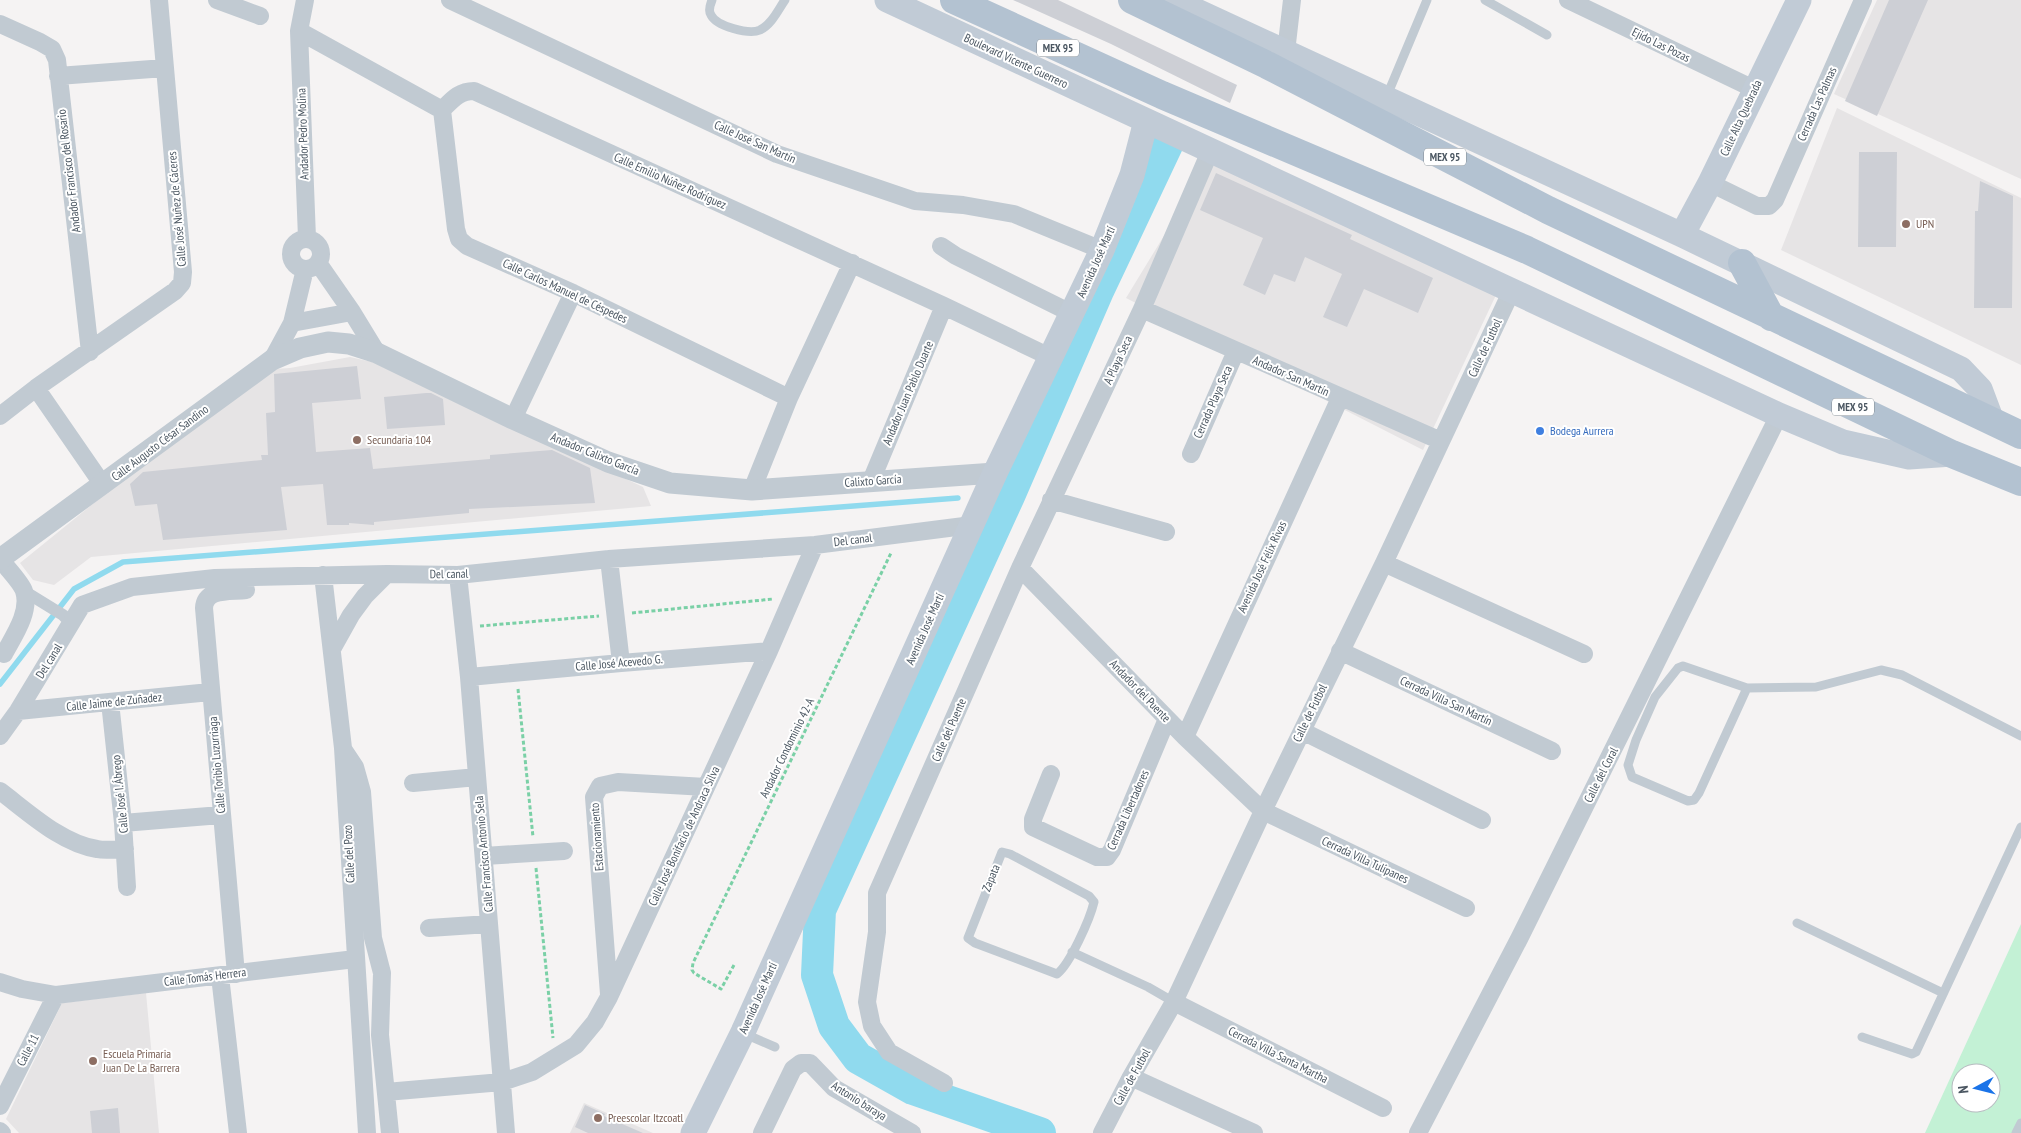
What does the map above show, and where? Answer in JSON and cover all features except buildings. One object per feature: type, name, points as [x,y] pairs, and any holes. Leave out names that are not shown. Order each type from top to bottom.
[{"type":"main road","name":"Boulevard Vicente Guerrero","points":[[887,0],[1146,121],[1211,149],[1779,415],[1843,442],[1900,455],[1909,457],[1952,454]]},
{"type":"main road","name":"MEX 95","points":[[954,0],[1162,95],[1527,250],[1952,454],[2021,482]]},
{"type":"main road","name":"MEX 95","points":[[1132,0],[1268,64],[1548,210],[2021,435]]},
{"type":"main road","name":"Calle Alta Quebrada","points":[[1682,235],[1710,183],[1754,89],[1799,0]]},
{"type":"main road","points":[[1185,3],[1286,52],[1742,263],[1961,369],[1980,389],[1992,421]]},
{"type":"main road","name":"Avenida José Martí","points":[[693,1133],[743,1032],[995,473],[1050,357],[1073,314],[1102,250],[1132,175],[1146,121]]},
{"type":"main road","points":[[1742,263],[1771,317]]},
{"type":"street","name":"Calle José Nuñez de Cáceres","points":[[0,416],[36,388],[175,291],[182,283],[183,272],[159,0]]},
{"type":"street","points":[[217,0],[260,16]]},
{"type":"street","name":"Andador Pedro Molina","points":[[305,0],[299,31],[307,238]]},
{"type":"street","name":"Calle José San Martín","points":[[450,0],[777,154],[915,201],[963,205],[1014,214],[1102,250]]},
{"type":"street","points":[[1286,52],[1292,0]]},
{"type":"street","name":"Ejido Las Pozas","points":[[1568,0],[1754,89]]},
{"type":"street","name":"Cerrada Las Palmas","points":[[1710,183],[1758,206],[1769,206],[1774,200],[1863,0]]},
{"type":"street","name":"Andador Francisco del Rosario","points":[[0,24],[52,49],[57,60],[90,352]]},
{"type":"street","points":[[299,31],[442,110]]},
{"type":"street","points":[[58,76],[165,68]]},
{"type":"street","name":"Calle Emilio Núñez Rodríguez","points":[[442,110],[457,95],[466,91],[474,91],[852,263],[1050,357]]},
{"type":"street","name":"Calle Carlos Manuel de Céspedes","points":[[442,110],[456,229],[459,239],[467,246],[573,293],[790,398]]},
{"type":"street","name":"A Playa Seca","points":[[1020,568],[1142,309],[1211,149]]},
{"type":"street","points":[[272,360],[292,323],[312,266],[322,253],[317,243],[307,238],[298,240],[292,247],[291,257],[296,266],[312,266],[352,312],[377,353]]},
{"type":"street","points":[[941,246],[956,256],[1073,314]]},
{"type":"street","points":[[752,490],[790,398],[852,263]]},
{"type":"street","name":"Calle de Futbol","points":[[1102,1133],[1131,1077],[1174,1002],[1263,811],[1384,564],[1512,290]]},
{"type":"street","points":[[513,419],[573,293]]},
{"type":"street","name":"Andador Juan Pablo Duarte","points":[[871,481],[944,306]]},
{"type":"street","name":"Andador San Martín","points":[[1142,309],[1441,441]]},
{"type":"street","points":[[292,323],[352,312]]},
{"type":"street","name":"Andador Calixto García","points":[[328,342],[350,344],[377,353],[513,419],[608,462],[670,482],[752,490]]},
{"type":"street","name":"Calle Augusto César Sandino","points":[[0,559],[272,360],[300,348],[328,342]]},
{"type":"street","name":"Cerrada Playa Seca","points":[[1191,454],[1236,351]]},
{"type":"street","points":[[36,388],[103,485]]},
{"type":"street","name":"Avenida José Félix Rivas","points":[[1185,737],[1340,398]]},
{"type":"street","name":"Calle del Coral","points":[[1418,1133],[1532,913],[1779,415]]},
{"type":"street","name":"Calixto García","points":[[752,490],[995,473]]},
{"type":"street","points":[[1052,500],[1166,532]]},
{"type":"street","name":"Del canal","points":[[0,736],[18,711],[67,619],[82,605],[132,588],[215,578],[387,574],[458,575],[609,559],[815,545],[972,525]]},
{"type":"street","name":"Calle José Bonifacio de Andraca Silva","points":[[386,1092],[502,1082],[532,1072],[576,1045],[595,1022],[609,997],[769,652],[815,545]]},
{"type":"street","points":[[0,559],[24,591],[67,619]]},
{"type":"street","points":[[609,559],[621,663]]},
{"type":"street","points":[[1384,564],[1584,654]]},
{"type":"street","name":"Andador del Puente","points":[[1020,568],[1185,737],[1263,811]]},
{"type":"street","name":"Calle del Puente","points":[[944,1083],[889,1052],[872,1026],[867,1002],[877,932],[877,893],[1020,568]]},
{"type":"street","points":[[332,649],[351,615],[365,596],[387,574]]},
{"type":"street","name":"Calle del Pozo","points":[[323,575],[343,748],[367,1133]]},
{"type":"street","name":"Calle Francisco Antonio Sela","points":[[458,575],[470,677],[506,1133]]},
{"type":"street","name":"Calle Toribio Luzurriaga","points":[[238,1133],[228,975],[222,815],[204,623],[204,600],[208,596],[217,593],[246,590]]},
{"type":"street","points":[[4,654],[18,628],[24,608],[24,591]]},
{"type":"street","name":"Cerrada Villa San Martín","points":[[1340,651],[1552,751]]},
{"type":"street","name":"Calle José Acevedo G.","points":[[470,677],[769,652]]},
{"type":"street","name":"Calle Jaime de Zuñadez","points":[[18,711],[210,692]]},
{"type":"street","name":"Calle José I. Ábrego","points":[[110,702],[123,823],[127,887]]},
{"type":"street","name":"Cerrada Libertadores","points":[[1051,774],[1033,818],[1033,827],[1097,857],[1106,858],[1112,850],[1167,719]]},
{"type":"street","points":[[1302,731],[1482,820]]},
{"type":"street","points":[[343,748],[355,767],[362,792],[372,938],[382,973],[380,1035],[390,1133]]},
{"type":"street","points":[[413,783],[478,777]]},
{"type":"street","name":"Estacionamiento","points":[[609,997],[594,797],[600,786],[618,782],[706,787]]},
{"type":"street","points":[[0,792],[43,824],[74,843],[98,850],[125,849]]},
{"type":"street","name":"Cerrada Villa Tulipanes","points":[[1263,811],[1466,908]]},
{"type":"street","points":[[123,823],[222,815]]},
{"type":"street","points":[[484,856],[564,851]]},
{"type":"street","points":[[429,928],[489,924]]},
{"type":"street","name":"Calle Tomás Herrera","points":[[0,982],[22,990],[56,995],[355,959]]},
{"type":"street","name":"Calle 11","points":[[0,1106],[56,995]]},
{"type":"street","name":"Cerrada Villa Santa Martha","points":[[1174,1002],[1383,1108]]},
{"type":"street","name":"Antonio baraya","points":[[762,1133],[793,1069],[801,1063],[810,1064],[834,1088],[912,1133]]},
{"type":"street","points":[[1131,1077],[1254,1133]]},
{"type":"lane","points":[[712,0],[710,14],[717,22],[747,32],[759,30],[769,24],[785,0]]},
{"type":"lane","points":[[1386,98],[1427,0]]},
{"type":"lane","points":[[1485,0],[1546,35]]},
{"type":"lane","points":[[1747,688],[1699,793],[1694,800],[1688,801],[1632,777],[1628,765],[1636,740],[1655,697],[1678,668],[1683,666],[1747,688],[1816,687],[1881,670],[1902,675],[2021,736]]},
{"type":"lane","points":[[1862,1037],[1912,1054],[1916,1052],[2021,827]]},
{"type":"lane","name":"Zapata","points":[[1002,852],[1010,854],[1089,896],[1094,902],[1072,952],[1058,974],[968,938],[1002,852]]},
{"type":"lane","points":[[1797,923],[1943,994]]},
{"type":"lane","points":[[1072,952],[1148,987],[1174,1002]]},
{"type":"lane","points":[[743,1032],[775,1047]]},
{"type":"lane","points":[[2016,1133],[2021,1123]]},
{"type":"path","name":"Andador Condominio 42-A","points":[[734,965],[721,989],[692,970],[693,963],[900,534]]},
{"type":"shaded area","points":[[1877,0],[2021,0],[2021,179],[1834,94]]},
{"type":"shaded area","name":"UPN","points":[[1837,108],[2021,198],[2021,365],[1781,250]]},
{"type":"shaded area","points":[[1212,157],[1496,295],[1423,450],[1126,298]]},
{"type":"shaded area","name":"Secundaria 104","points":[[350,357],[381,364],[643,487],[651,506],[91,557],[54,585],[33,580],[20,563],[258,370],[290,368]]},
{"type":"shaded area","name":"Escuela Primaria Juan De La Barrera","points":[[146,993],[159,1133],[19,1133],[6,1119],[62,1003]]},
{"type":"shaded area","name":"Preescolar Itzcoatl","points":[[584,1103],[653,1133],[570,1133]]},
{"type":"green space","points":[[2021,924],[2021,1133],[1925,1133],[1951,1076],[1951,1113],[2001,1113],[2001,1063],[1957,1063]]},
{"type":"waterway","points":[[1040,1133],[913,1089],[858,1058],[834,1026],[817,975],[820,910],[1009,496],[1098,291],[1168,143]]},
{"type":"waterway","points":[[1004,497],[1009,496]]},
{"type":"waterway","points":[[0,684],[74,589],[123,562],[958,498]]},
{"type":"place","name":"UPN","points":[[1906,224]]},
{"type":"place","name":"Bodega Aurrera","points":[[1540,431]]},
{"type":"place","name":"Secundaria 104","points":[[357,440]]},
{"type":"place","name":"Escuela Primaria Juan De La Barrera","points":[[93,1061]]},
{"type":"place","name":"Preescolar Itzcoatl","points":[[598,1118]]}]
